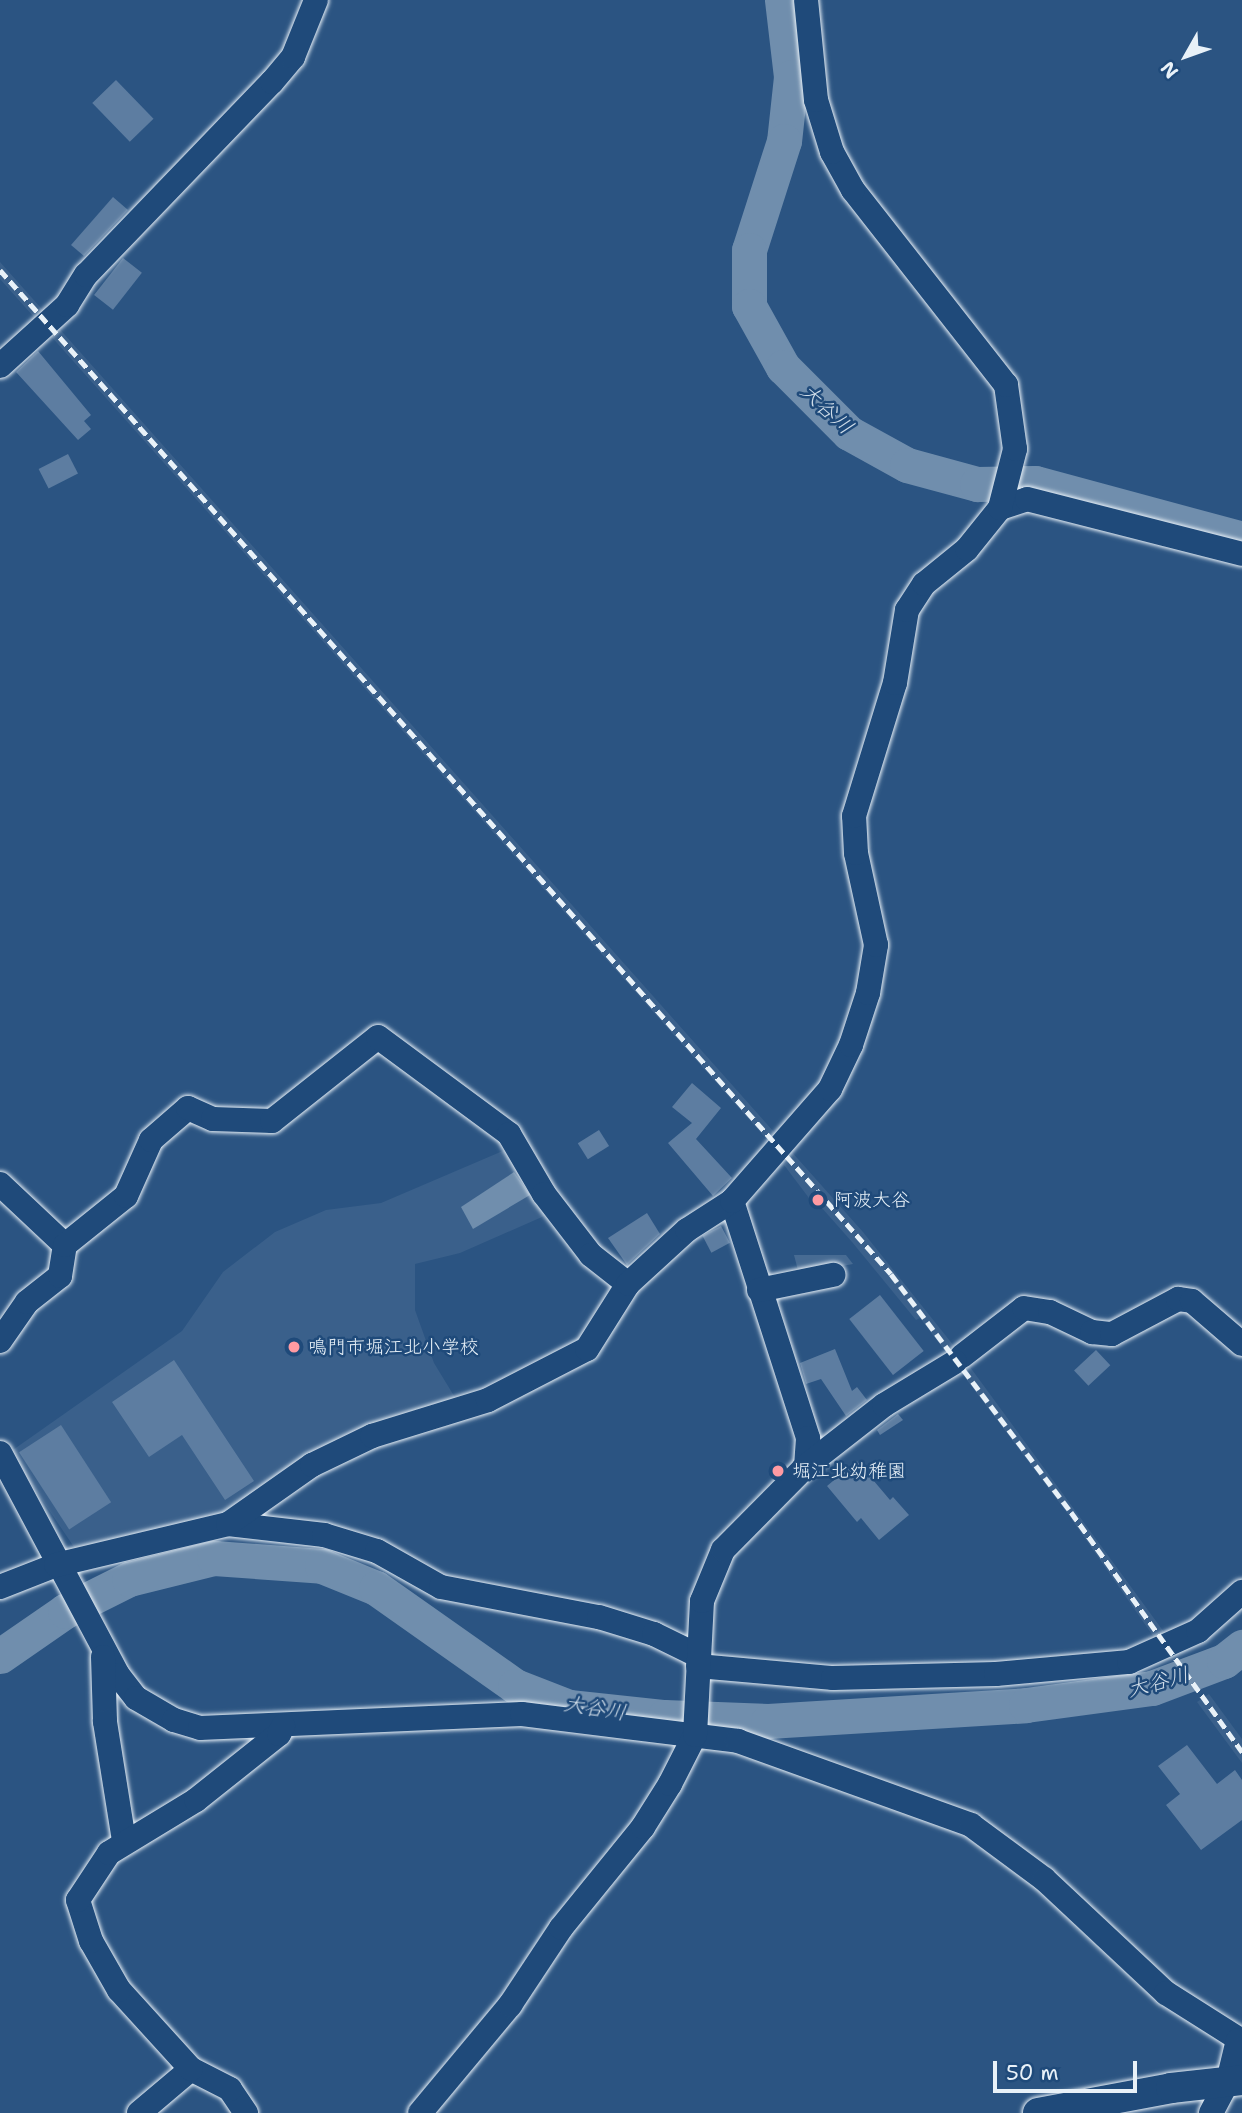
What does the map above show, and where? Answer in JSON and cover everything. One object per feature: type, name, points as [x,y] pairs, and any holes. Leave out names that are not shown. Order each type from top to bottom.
[{"type":"main road","points":[[1038,2113],[1235,2081]]},
{"type":"street","points":[[0,366],[67,305],[86,275],[272,82],[293,57],[316,0]]},
{"type":"street","points":[[0,1587],[228,1524],[336,1453],[372,1436],[488,1400],[587,1349],[628,1284],[687,1230],[732,1201],[830,1089],[851,1045],[868,993],[876,945],[856,853],[854,816],[895,683],[908,610],[924,584],[967,550],[1002,501],[1015,449],[1006,385],[853,190],[832,152],[816,100],[806,0]]},
{"type":"street","points":[[1002,501],[1027,499],[1242,554]]},
{"type":"street","points":[[0,1341],[27,1301],[60,1276],[65,1245],[126,1196],[151,1140],[188,1108],[214,1119],[272,1121],[378,1037],[509,1134],[544,1194],[591,1255],[628,1284]]},
{"type":"street","points":[[0,1184],[65,1245]]},
{"type":"street","points":[[732,1201],[807,1438],[806,1466]]},
{"type":"street","points":[[759,1290],[833,1275]]},
{"type":"street","points":[[420,2113],[510,2005],[561,1928],[643,1827],[695,1730],[702,1601],[723,1549],[806,1466],[884,1405],[959,1359],[1024,1308],[1112,1334],[1178,1299],[1192,1301],[1242,1344]]},
{"type":"street","points":[[0,1453],[60,1571],[136,1698],[174,1720],[200,1728],[522,1714],[695,1730],[738,1741],[971,1825],[1044,1879],[1166,1993],[1240,2040],[1235,2081],[1211,2113]]},
{"type":"street","points":[[228,1524],[324,1535],[377,1551],[441,1587],[599,1616],[654,1634],[697,1669],[833,1678],[996,1674],[1129,1662],[1198,1631],[1242,1592]]},
{"type":"street","points":[[99,1639],[106,1723],[124,1840]]},
{"type":"street","points":[[246,2113],[230,2089],[191,2068],[119,1990],[91,1941],[78,1900],[109,1853],[124,1840],[196,1800],[279,1734],[283,1726]]},
{"type":"street","points":[[139,2113],[191,2068]]},
{"type":"shaded area","points":[[0,262],[863,1232],[962,1356],[1175,1647],[1165,1653],[1068,1514],[920,1318],[916,1320],[821,1207],[818,1210],[784,1165],[787,1162],[0,279]]},
{"type":"shaded area","name":"鳴門市堀江北小学校","points":[[505,1150],[551,1213],[460,1253],[415,1264],[415,1310],[434,1363],[459,1404],[342,1438],[221,1513],[76,1550],[10,1452],[182,1331],[223,1272],[275,1232],[326,1210],[381,1203]]},
{"type":"shaded area","points":[[514,1172],[530,1195],[473,1229],[461,1207]]},
{"type":"shaded area","points":[[794,1255],[846,1255],[853,1264],[799,1274]]},
{"type":"shaded area","points":[[1209,1694],[1242,1739],[1242,1763],[1197,1702]]},
{"type":"building","points":[[116,80],[154,119],[130,142],[92,103]]},
{"type":"building","points":[[113,197],[128,210],[84,256],[71,245]]},
{"type":"building","points":[[123,258],[142,273],[113,310],[94,295]]},
{"type":"building","points":[[38,351],[91,415],[84,421],[91,429],[78,440],[16,372]]},
{"type":"building","points":[[68,454],[78,474],[49,489],[39,469]]},
{"type":"building","points":[[692,1083],[721,1108],[696,1139],[732,1178],[713,1196],[668,1143],[692,1123],[672,1107]]},
{"type":"building","points":[[599,1130],[609,1146],[588,1159],[578,1143]]},
{"type":"building","points":[[647,1213],[660,1234],[627,1265],[608,1238]]},
{"type":"building","points":[[721,1226],[730,1243],[711,1253],[702,1236]]},
{"type":"building","points":[[880,1295],[924,1351],[893,1375],[849,1319]]},
{"type":"building","points":[[835,1349],[852,1391],[857,1387],[867,1400],[846,1416],[821,1379],[806,1384],[800,1363]]},
{"type":"building","points":[[1096,1350],[1110,1365],[1088,1386],[1074,1370]]},
{"type":"building","points":[[174,1360],[254,1481],[225,1500],[182,1435],[149,1457],[112,1402]]},
{"type":"building","points":[[898,1414],[903,1420],[880,1435],[877,1430]]},
{"type":"building","points":[[61,1425],[111,1502],[69,1529],[19,1452]]},
{"type":"building","points":[[857,1461],[890,1500],[893,1497],[909,1515],[879,1540],[861,1518],[857,1522],[827,1486]]},
{"type":"building","points":[[1187,1745],[1217,1784],[1235,1770],[1242,1780],[1242,1820],[1201,1850],[1166,1805],[1180,1794],[1158,1766]]},
{"type":"waterway","name":"大谷川","points":[[782,0],[791,77],[784,141],[749,250],[749,306],[783,367],[849,433],[907,465],[977,484],[1035,483],[1242,539]]},
{"type":"waterway","name":"大谷川","points":[[0,1656],[65,1611],[129,1579],[214,1558],[322,1566],[376,1588],[515,1686],[569,1707],[664,1717],[768,1721],[1026,1705],[1152,1688],[1224,1661],[1242,1647]]},
{"type":"railway","points":[[0,270],[891,1274],[1071,1512],[1242,1752]]},
{"type":"place","name":"阿波大谷","points":[[818,1200]]},
{"type":"place","name":"鳴門市堀江北小学校","points":[[294,1347]]},
{"type":"place","name":"堀江北幼稚園","points":[[778,1471]]}]
